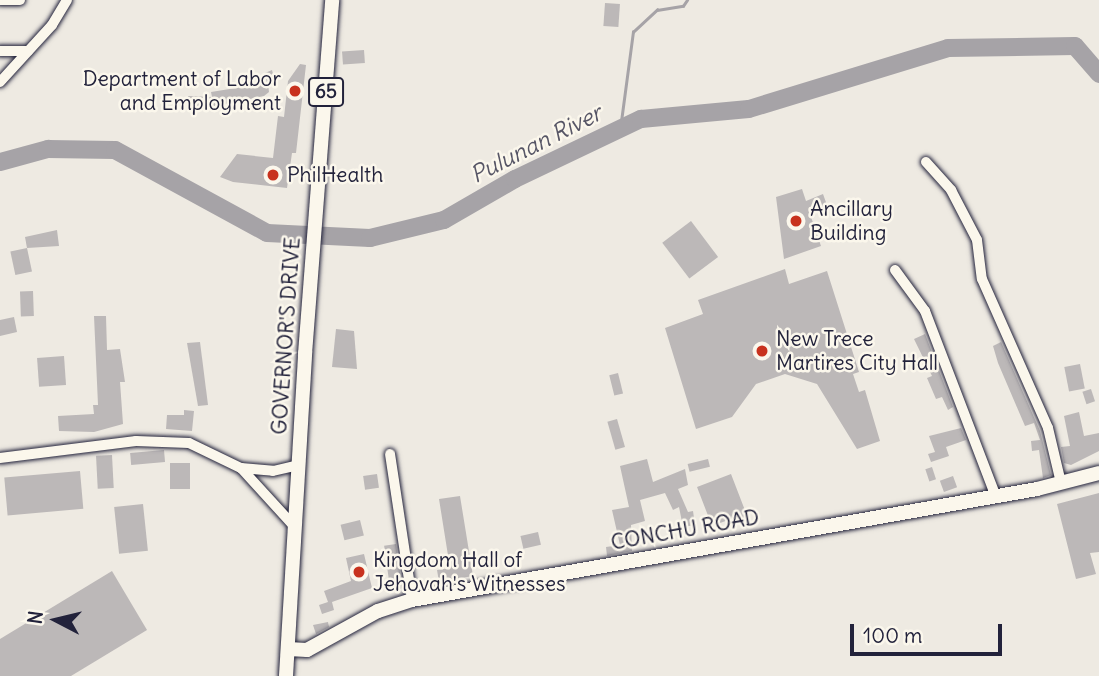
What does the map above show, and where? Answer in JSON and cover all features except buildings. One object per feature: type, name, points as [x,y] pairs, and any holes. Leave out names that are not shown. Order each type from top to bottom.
[{"type":"main road","name":"GOVERNOR'S DRIVE","points":[[286,676],[307,330],[332,0]]},
{"type":"main road","name":"CONCHU ROAD","points":[[288,649],[307,650],[379,611],[412,600],[996,497],[1099,473]]},
{"type":"street","points":[[0,0],[20,0]]},
{"type":"street","points":[[0,82],[68,0]]},
{"type":"street","points":[[0,51],[28,51]]},
{"type":"street","points":[[926,162],[951,190],[977,240],[982,279],[1048,428],[1061,483]]},
{"type":"street","points":[[895,270],[925,311],[996,497]]},
{"type":"street","points":[[0,458],[159,439],[199,445],[241,468],[295,526]]},
{"type":"street","points":[[390,454],[412,600]]},
{"type":"street","points":[[241,468],[273,471],[298,465]]},
{"type":"waterway","points":[[620,129],[633,32],[657,10],[683,6],[687,0]]},
{"type":"waterway","name":"Pulunan River","points":[[0,162],[48,149],[115,150],[267,233],[370,238],[444,220],[515,179],[641,119],[749,109],[948,48],[1075,46],[1099,74]]},
{"type":"place","name":"Department of Labor and Employment","points":[[295,91]]},
{"type":"place","name":"PhilHealth","points":[[273,175]]},
{"type":"place","name":"Ancillary Building","points":[[796,221]]},
{"type":"place","name":"New Trece Martires City Hall","points":[[762,351]]},
{"type":"place","name":"Kingdom Hall of Jehovah's Witnesses","points":[[359,572]]}]
